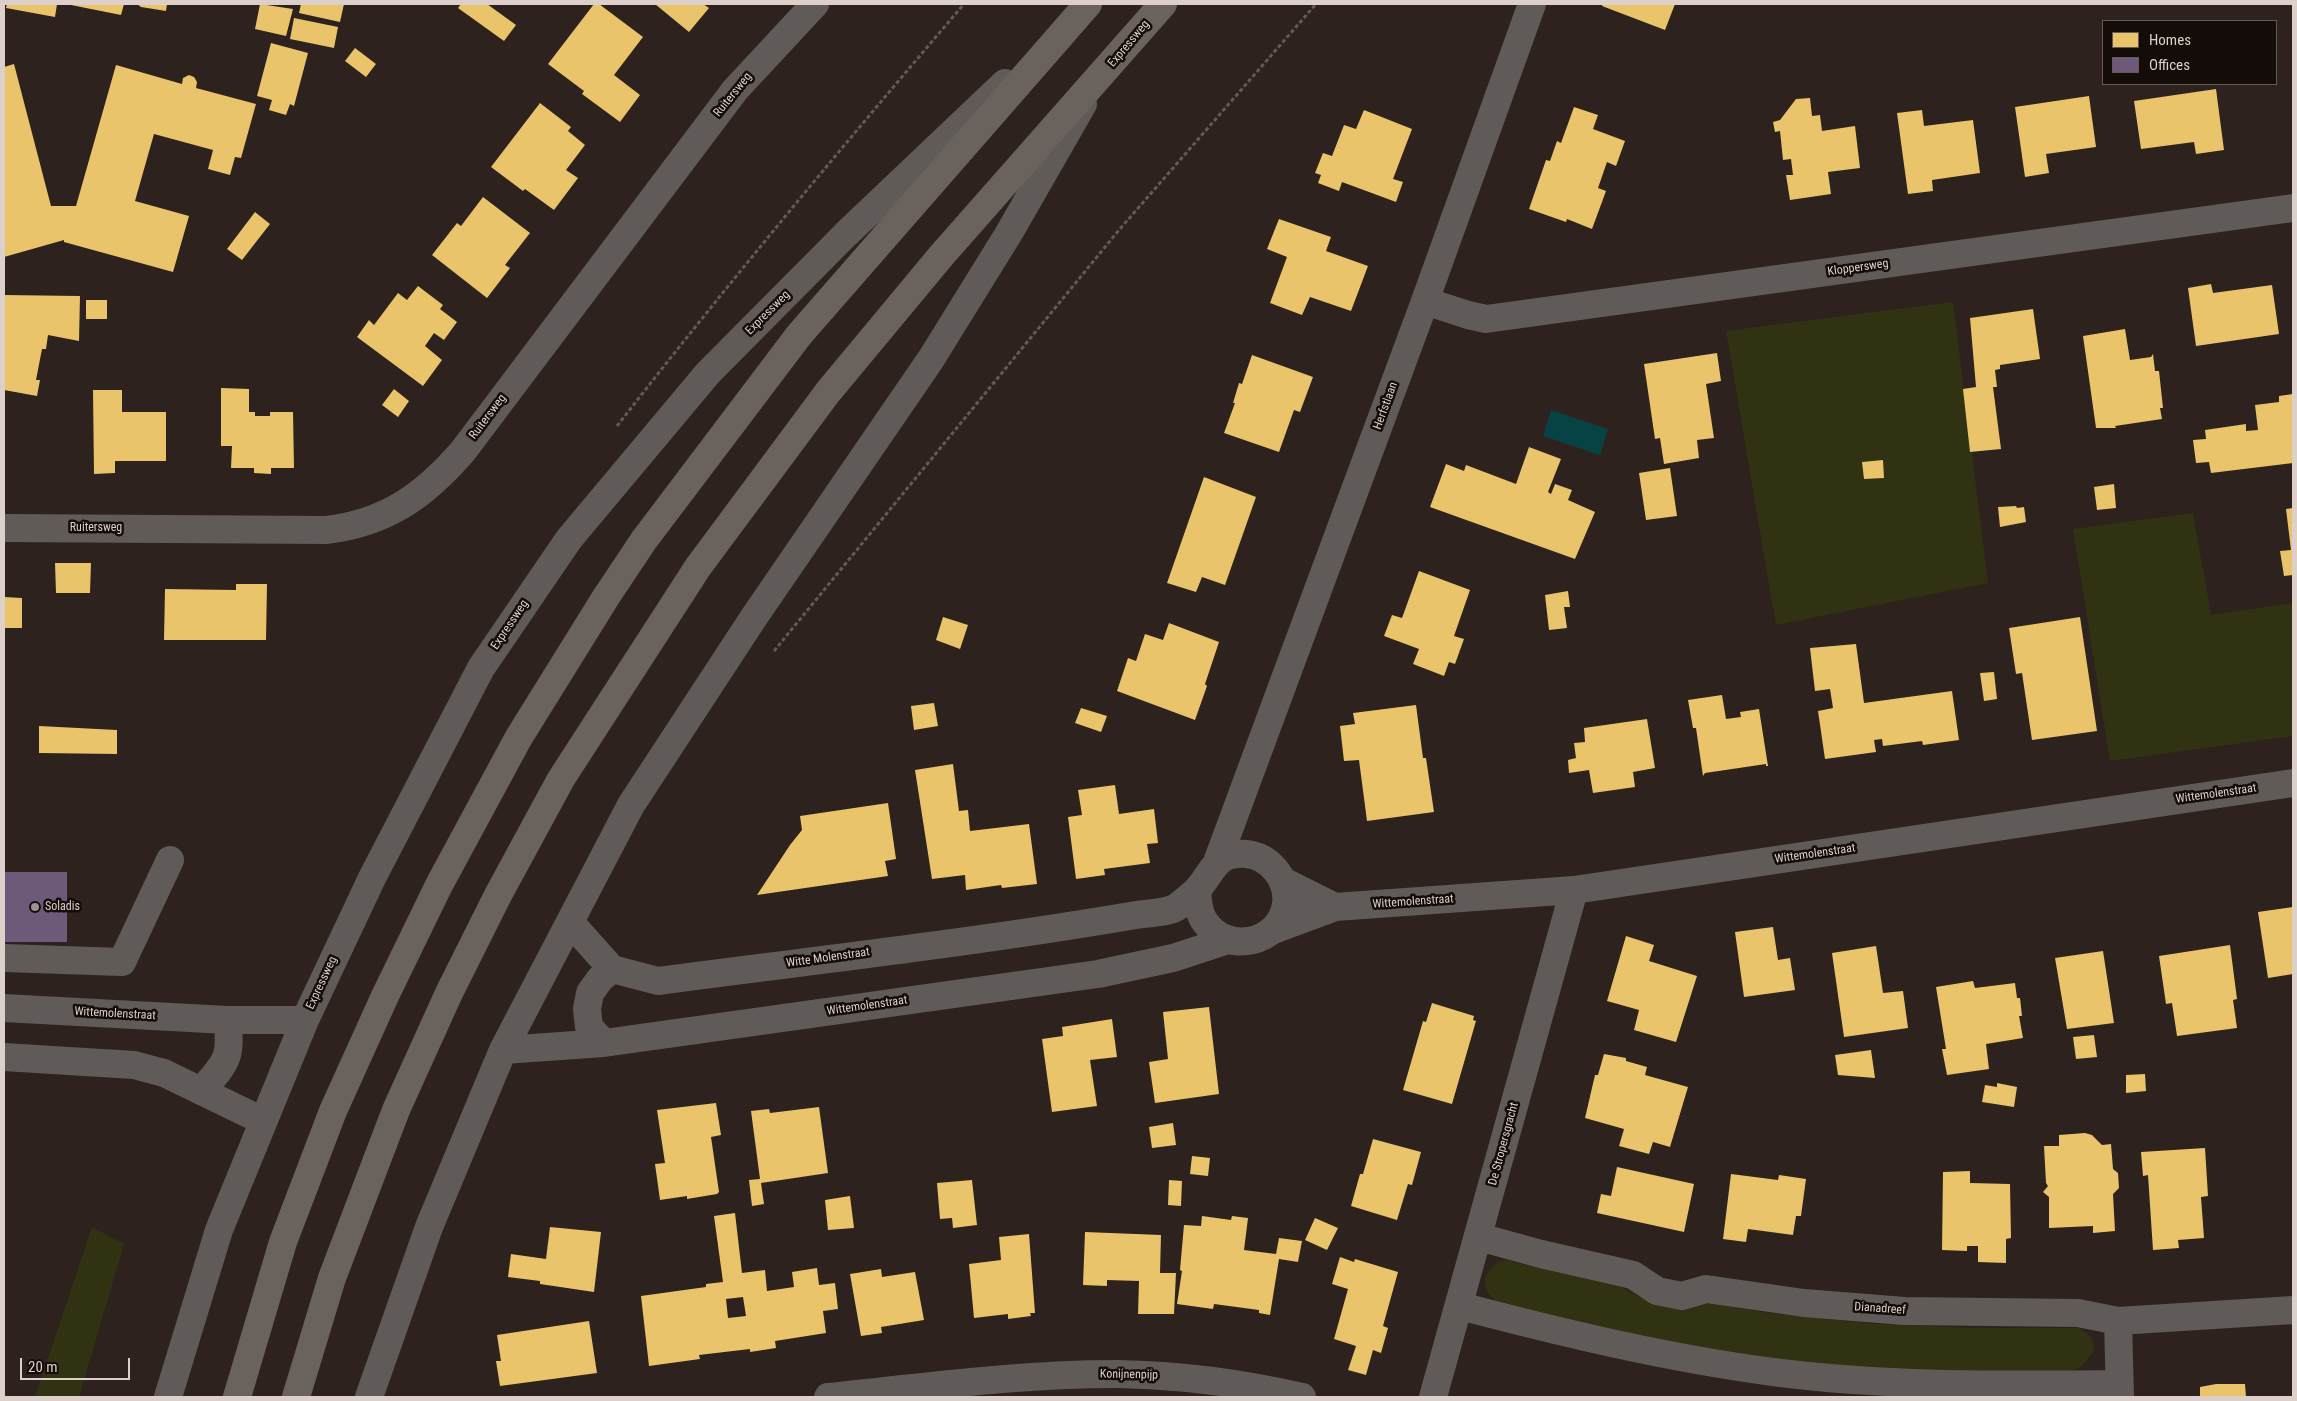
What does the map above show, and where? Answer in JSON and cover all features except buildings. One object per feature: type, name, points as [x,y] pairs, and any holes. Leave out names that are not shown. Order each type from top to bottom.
[{"type":"highway","name":"Expressweg","points":[[296,1397],[332,1278],[396,1110],[458,975],[498,895],[561,779],[698,567],[828,392],[941,256],[1094,85],[1163,4]]},
{"type":"highway","name":"Expressweg","points":[[237,1397],[283,1242],[333,1110],[385,996],[435,894],[519,736],[644,540],[798,335],[1087,5]]},
{"type":"street","name":"Ruitersweg","points":[[4,528],[326,530],[366,523],[394,511],[411,501],[445,470],[468,444],[735,90],[814,4]]},
{"type":"street","name":"Herfstlaan","points":[[1217,862],[1425,301],[1532,4]]},
{"type":"street","name":"Expressweg","points":[[168,1397],[219,1230],[305,1020],[372,878],[481,668],[569,538],[708,373],[846,234],[1087,5]]},
{"type":"street","name":"Expressweg","points":[[369,1397],[429,1228],[503,1050],[577,931],[631,805],[764,601],[931,359],[1009,233],[1094,85]]},
{"type":"street","name":"Kloppersweg","points":[[1425,301],[1468,316],[1486,319],[1502,318],[2293,208]]},
{"type":"street","name":"Wittemolenstraat","points":[[1273,930],[1335,908],[1574,890],[2293,783]]},
{"type":"street","points":[[1238,808],[1246,841],[1262,859],[1274,868],[1283,881],[1286,902],[1282,917],[1273,930],[1258,940],[1243,942],[1228,940],[1214,933],[1204,921],[1198,907],[1196,890],[1217,862],[1232,855],[1248,854],[1262,859]]},
{"type":"street","points":[[4,958],[122,962],[170,860]]},
{"type":"street","points":[[1283,881],[1335,908]]},
{"type":"street","name":"Witte Molenstraat","points":[[612,969],[658,981],[1085,924],[1175,908],[1196,890]]},
{"type":"street","name":"De Stropersgracht","points":[[1433,1397],[1460,1306],[1574,890]]},
{"type":"street","points":[[577,931],[612,969],[600,979],[590,993],[587,1009],[589,1027],[604,1043]]},
{"type":"street","name":"Wittemolenstraat","points":[[503,1050],[604,1043],[1098,974],[1173,958],[1228,940]]},
{"type":"street","name":"Wittemolenstraat","points":[[4,1008],[227,1020],[305,1020]]},
{"type":"street","points":[[201,1091],[228,1056],[230,1037],[227,1020]]},
{"type":"street","points":[[4,1057],[134,1065],[164,1074],[263,1121]]},
{"type":"street","name":"Dianadreef","points":[[1479,1237],[1541,1254],[1633,1275],[1657,1291],[1682,1296],[1706,1289],[1804,1303],[1895,1311],[1970,1314],[2078,1313],[2118,1321],[2293,1310]]},
{"type":"street","points":[[1460,1306],[1626,1347],[1774,1372],[1966,1386],[2120,1391],[2118,1321]]},
{"type":"street","name":"Konijnenpijp","points":[[828,1397],[953,1390],[1064,1376],[1155,1376],[1217,1382],[1302,1397]]},
{"type":"path","points":[[768,658],[1119,230],[1316,4]]},
{"type":"green space","points":[[1953,302],[1988,583],[1776,625],[1726,331]]},
{"type":"green space","points":[[2193,513],[2211,615],[2293,603],[2293,736],[2110,761],[2073,529]]},
{"type":"green space","points":[[92,1227],[124,1244],[79,1397],[35,1397]]},
{"type":"green space","points":[[1506,1260],[1621,1287],[1651,1303],[1686,1310],[1708,1303],[1769,1313],[1875,1324],[1973,1328],[2077,1328],[2090,1336],[2094,1351],[2081,1367],[2073,1371],[1877,1369],[1760,1357],[1627,1333],[1496,1302],[1486,1290],[1485,1276],[1496,1263]]},
{"type":"water","points":[[1551,410],[1608,429],[1600,455],[1543,436]]},
{"type":"place","name":"Soladis","points":[[35,907]]}]
